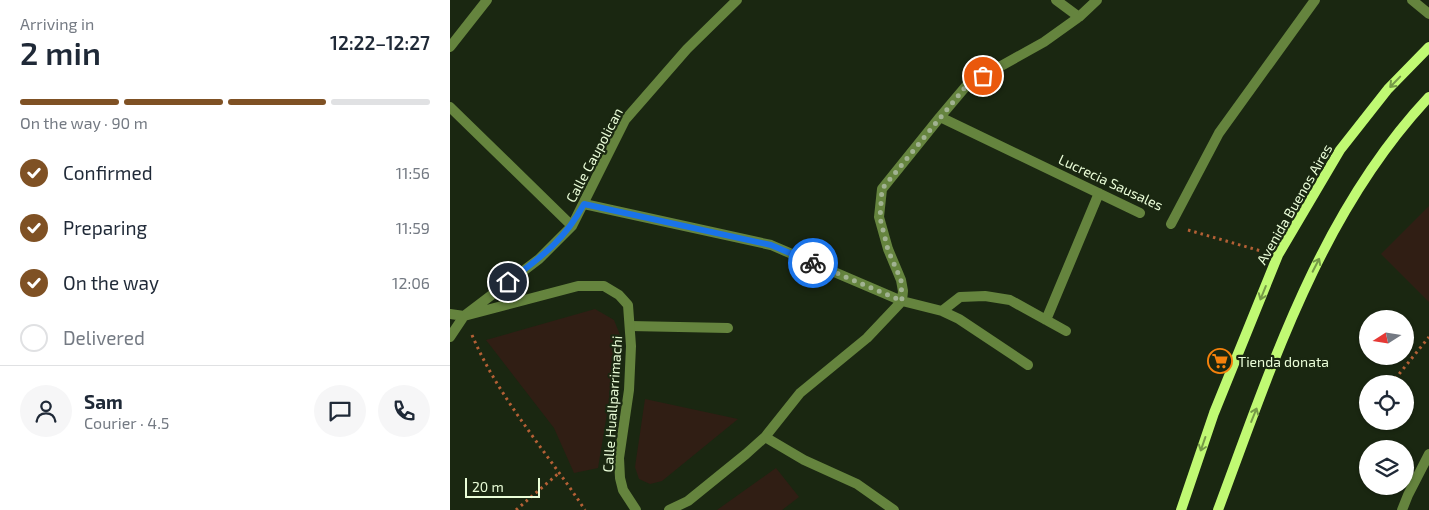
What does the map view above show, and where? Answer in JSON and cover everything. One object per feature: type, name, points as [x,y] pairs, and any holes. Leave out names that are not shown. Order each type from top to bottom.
[{"type":"main road","name":"Avenida Buenos Aires","points":[[1181,510],[1214,413],[1278,255],[1340,150],[1388,89],[1429,47]]},
{"type":"main road","points":[[1218,510],[1250,425],[1316,263],[1366,175],[1411,116],[1429,97]]},
{"type":"street","points":[[450,47],[486,0]]},
{"type":"street","name":"Calle Caupolican","points":[[450,337],[464,316],[539,258],[572,226],[625,120],[687,49],[737,0]]},
{"type":"street","points":[[1056,0],[1079,17]]},
{"type":"street","points":[[669,510],[688,501],[765,437],[800,393],[867,338],[902,301],[901,280],[888,250],[880,218],[882,189],[940,116],[967,85],[1044,42],[1079,17],[1097,0]]},
{"type":"street","points":[[1171,224],[1218,133],[1315,0]]},
{"type":"street","points":[[1412,0],[1429,14]]},
{"type":"street","points":[[450,107],[572,226]]},
{"type":"street","name":"Lucrecia Sausales","points":[[940,116],[1140,213]]},
{"type":"street","points":[[1046,320],[1098,193]]},
{"type":"street","points":[[584,204],[771,245],[902,301],[942,311],[1028,365]]},
{"type":"street","name":"Calle Huallparrimachi","points":[[450,314],[464,316],[578,286],[604,286],[628,305],[630,326],[629,390],[619,458],[623,490],[636,510]]},
{"type":"street","points":[[942,311],[960,297],[985,296],[1010,300],[1066,331]]},
{"type":"street","points":[[450,306],[464,316]]},
{"type":"street","points":[[630,326],[728,328]]},
{"type":"street","points":[[765,437],[804,460],[857,484],[894,510]]},
{"type":"street","points":[[1402,510],[1429,454]]},
{"type":"path","name":"Lucrecia Sausales","points":[[1171,224],[1209,237],[1278,255]]},
{"type":"path","points":[[464,316],[483,362],[522,422],[560,472],[585,510]]},
{"type":"path","points":[[1398,375],[1429,338]]},
{"type":"path","points":[[516,510],[560,472]]},
{"type":"shaded area","points":[[1429,206],[1429,302],[1381,254]]},
{"type":"shaded area","points":[[595,309],[614,320],[620,335],[598,468],[574,473],[554,428],[486,340]]},
{"type":"shaded area","points":[[645,399],[738,419],[662,481],[650,484],[639,479],[635,467]]},
{"type":"shaded area","points":[[776,468],[799,497],[782,510],[717,510]]},
{"type":"way so far","points":[[813,263],[902,301],[901,280],[888,250],[880,218],[882,189],[967,85],[983,76]]},
{"type":"place","name":"Tienda donata","points":[[1220,361]]},
{"type":"route","points":[[508,282],[560,239],[572,226],[584,204],[771,245],[813,263]]}]
